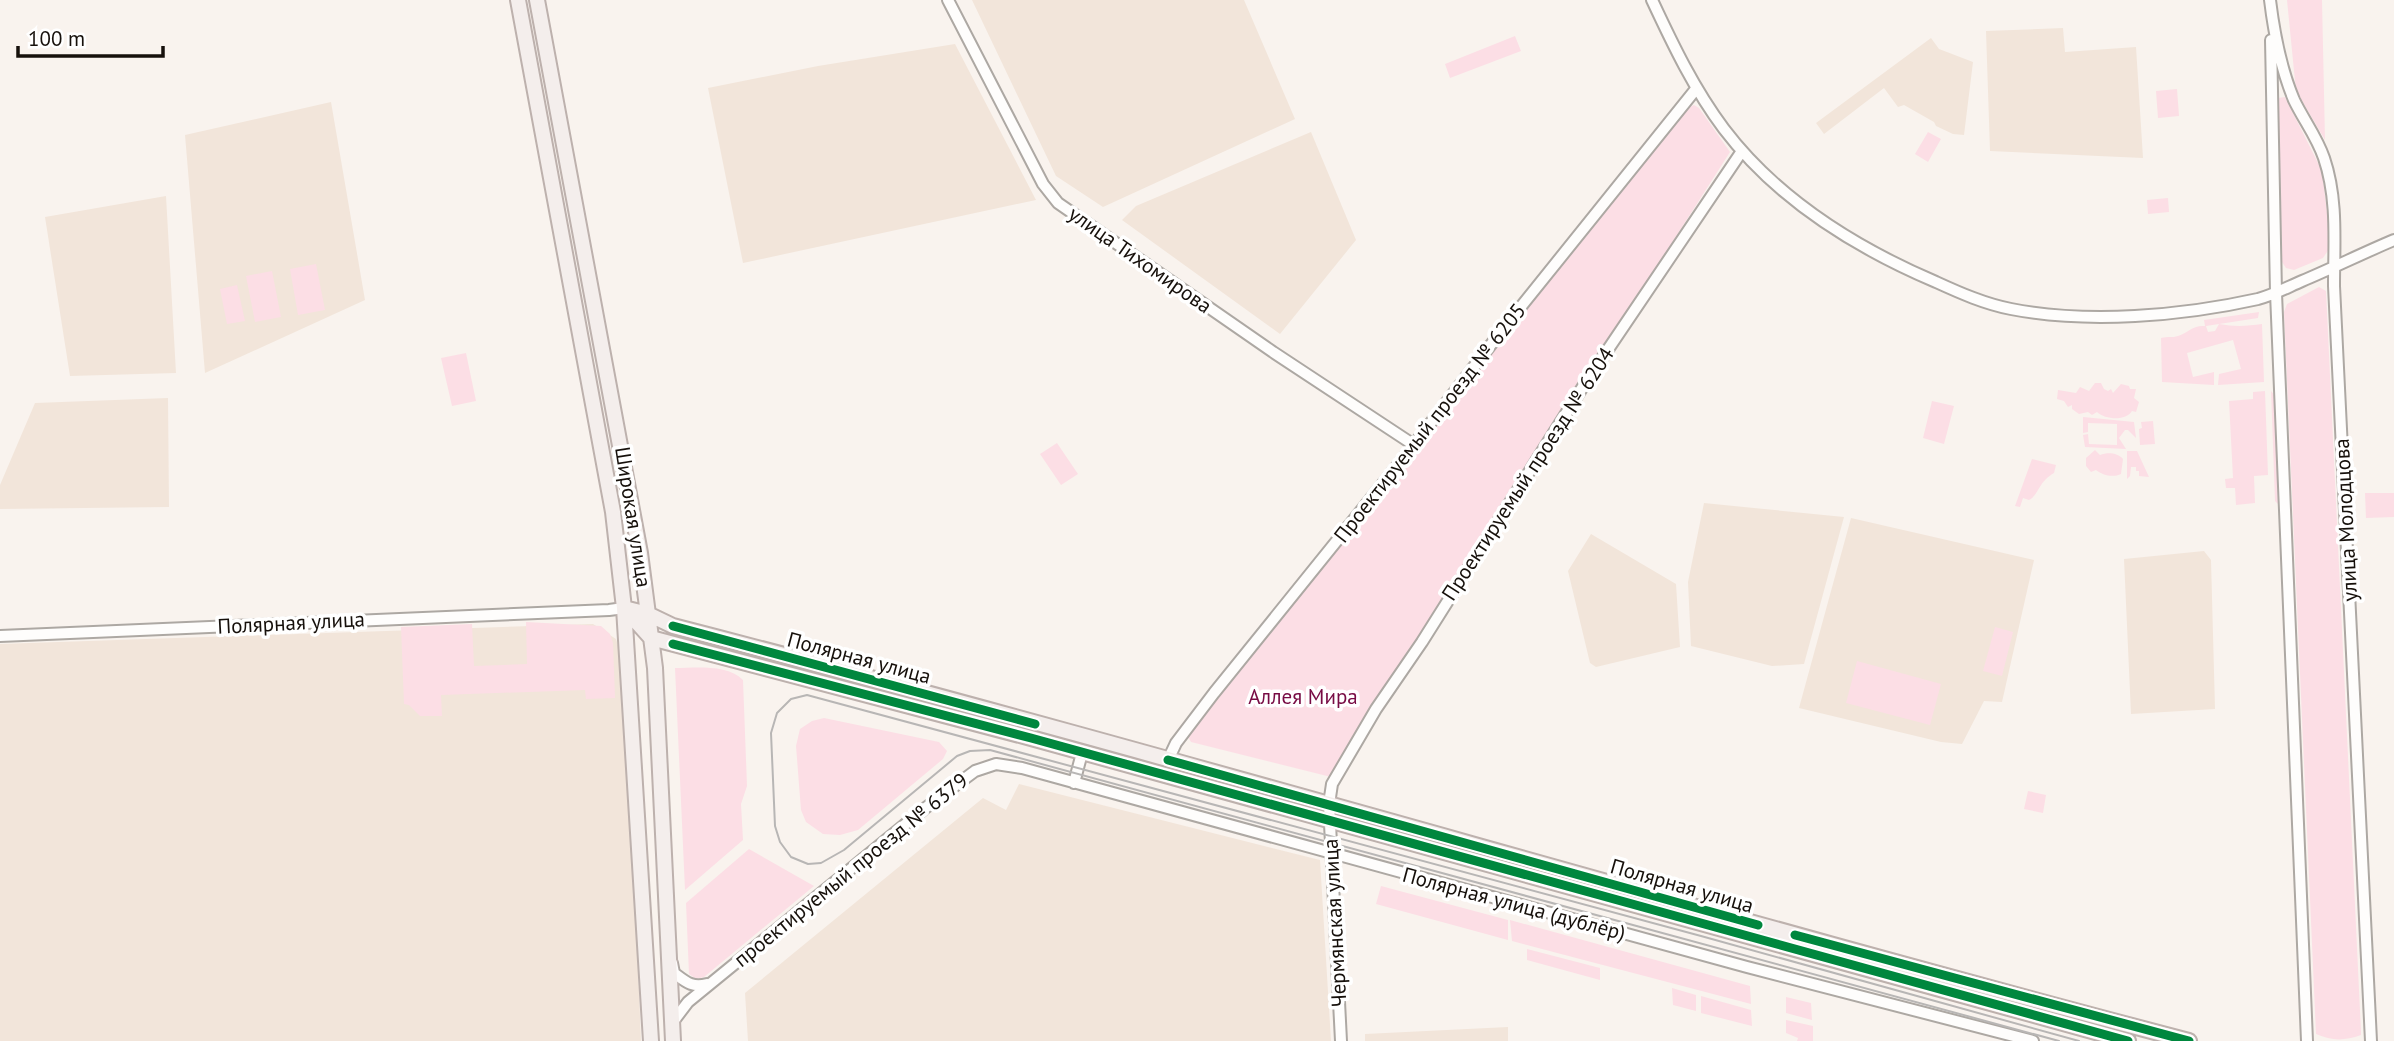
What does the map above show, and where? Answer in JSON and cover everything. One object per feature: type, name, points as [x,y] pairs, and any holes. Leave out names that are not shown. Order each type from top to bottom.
[{"type":"main road","name":"Широкая улица","points":[[518,0],[613,512],[624,608],[651,1041]]},
{"type":"main road","name":"Широкая улица","points":[[537,0],[638,536],[655,667],[673,1041]]},
{"type":"main road","name":"Полярная улица","points":[[624,608],[648,614],[673,626],[1329,804],[1786,933],[2189,1041]]},
{"type":"main road","points":[[624,608],[651,638]]},
{"type":"main road","name":"Полярная улица","points":[[651,638],[1082,753],[2128,1041]]},
{"type":"street","name":"улица Тихомирова","points":[[948,0],[1043,184],[1058,204],[1414,445]]},
{"type":"street","points":[[1652,0],[1696,89],[1724,129],[1779,186],[1852,241],[1910,272],[2008,309],[2055,314],[2139,316],[2214,307],[2276,293],[2394,240]]},
{"type":"street","name":"улица Молодцова","points":[[2271,5],[2281,57],[2294,100],[2323,156],[2332,185],[2371,1041]]},
{"type":"street","name":"улица Молодцова","points":[[2271,5],[2276,293],[2307,1041]]},
{"type":"street","points":[[527,44],[531,50],[538,51],[545,40]]},
{"type":"street","points":[[537,100],[539,93],[545,89],[552,90],[555,96]]},
{"type":"street","name":"Проектируемый проезд № 6205","points":[[1168,760],[1176,743],[1214,693],[1696,89]]},
{"type":"street","points":[[2272,101],[2284,93],[2294,100]]},
{"type":"street","name":"Проектируемый проезд № 6204","points":[[1329,804],[1332,784],[1376,709],[1422,642],[1584,385],[1742,150]]},
{"type":"street","name":"Полярная улица","points":[[0,636],[624,608]]},
{"type":"street","points":[[1074,783],[1082,753]]},
{"type":"street","name":"Полярная улица (дублёр)","points":[[996,764],[1022,768],[1720,960],[2033,1041]]},
{"type":"street","name":"проектируемый проезд № 6379","points":[[672,1023],[688,1002],[709,984],[924,809],[975,771],[996,764]]},
{"type":"street","name":"Чермянская улица","points":[[1329,804],[1341,1041]]},
{"type":"street","points":[[669,945],[674,973],[696,987],[709,984]]},
{"type":"shaded area","points":[[972,0],[1244,0],[1295,119],[1103,207],[1056,176]]},
{"type":"shaded area","points":[[2063,28],[2065,52],[2136,47],[2143,158],[1990,151],[1986,31]]},
{"type":"shaded area","points":[[1931,38],[1939,49],[1973,62],[1964,135],[1953,134],[1936,126],[1934,122],[1904,105],[1898,107],[1884,88],[1824,134],[1816,123]]},
{"type":"shaded area","points":[[955,44],[1036,200],[743,263],[708,88],[818,66]]},
{"type":"shaded area","points":[[331,102],[365,300],[205,373],[185,135]]},
{"type":"shaded area","points":[[1311,132],[1356,240],[1280,334],[1122,220],[1136,206]]},
{"type":"shaded area","points":[[166,196],[176,373],[70,376],[45,217]]},
{"type":"shaded area","points":[[168,398],[169,507],[0,509],[0,485],[35,403]]},
{"type":"shaded area","points":[[1704,503],[1844,517],[1804,664],[1772,666],[1691,646],[1688,582]]},
{"type":"shaded area","points":[[1851,518],[2034,560],[2002,702],[1984,701],[1962,744],[1941,742],[1799,708]]},
{"type":"shaded area","points":[[1591,534],[1676,584],[1680,647],[1596,667],[1590,663],[1568,571]]},
{"type":"shaded area","points":[[2204,551],[2211,560],[2215,709],[2131,714],[2124,559]]},
{"type":"shaded area","points":[[593,624],[616,639],[622,658],[630,771],[641,1041],[0,1041],[0,644]]},
{"type":"shaded area","points":[[1019,784],[1320,860],[1331,1041],[748,1041],[745,993],[983,798],[1006,810]]},
{"type":"shaded area","points":[[1508,1027],[1508,1041],[1365,1041],[1365,1034]]},
{"type":"green space","points":[[2287,0],[2322,0],[2325,140],[2296,91]]},
{"type":"green space","points":[[1515,36],[1521,51],[1450,78],[1445,64]]},
{"type":"green space","points":[[2177,89],[2179,116],[2158,118],[2156,91]]},
{"type":"green space","points":[[2285,97],[2322,171],[2331,246],[2323,258],[2294,270],[2286,268],[2280,259],[2276,102],[2278,98]]},
{"type":"green space","name":"Аллея Мира","points":[[1694,105],[1699,108],[1730,152],[1331,777],[1191,742],[1187,735],[1688,108]]},
{"type":"green space","points":[[1928,132],[1941,139],[1928,162],[1915,154]]},
{"type":"green space","points":[[2168,198],[2169,212],[2148,214],[2147,200]]},
{"type":"green space","points":[[316,264],[325,310],[298,315],[290,269]]},
{"type":"green space","points":[[272,271],[281,317],[255,322],[246,276]]},
{"type":"green space","points":[[237,285],[245,321],[227,324],[220,289]]},
{"type":"green space","points":[[2319,287],[2326,291],[2361,1032],[2361,1035],[2338,1039],[2316,1034],[2284,312],[2287,304]]},
{"type":"green space","points":[[2259,312],[2258,318],[2219,324],[2262,324],[2264,382],[2218,385],[2219,374],[2241,369],[2233,340],[2187,353],[2193,377],[2214,372],[2214,385],[2162,382],[2161,338],[2178,336],[2193,328],[2205,326],[2204,320]],"holes":[[[2219,324],[2215,331],[2208,332],[2206,326]]]},
{"type":"green space","points":[[466,353],[476,401],[452,406],[441,358]]},
{"type":"green space","points":[[2095,383],[2101,383],[2104,389],[2111,389],[2113,393],[2121,384],[2136,389],[2134,398],[2139,402],[2136,412],[2132,411],[2116,418],[2105,417],[2097,412],[2092,415],[2088,412],[2079,414],[2072,409],[2072,405],[2068,407],[2064,401],[2057,399],[2058,390],[2076,393],[2080,387],[2089,391]]},
{"type":"green space","points":[[2265,391],[2268,475],[2254,476],[2255,503],[2236,505],[2235,488],[2226,488],[2225,479],[2233,478],[2229,401],[2253,399],[2253,392]]},
{"type":"green space","points":[[2271,391],[2276,397],[2278,504],[2275,501]]},
{"type":"green space","points":[[1932,401],[1954,406],[1944,444],[1923,438]]},
{"type":"green space","points":[[2083,417],[2134,422],[2136,438],[2125,430],[2119,438],[2126,449],[2085,447],[2083,435],[2088,434],[2089,444],[2117,445],[2117,424],[2088,423],[2088,432],[2083,433]]},
{"type":"green space","points":[[2153,421],[2155,444],[2140,445],[2141,422]]},
{"type":"green space","points":[[1057,443],[1078,474],[1061,485],[1040,454]]},
{"type":"green space","points":[[2095,450],[2100,455],[2113,454],[2121,457],[2121,474],[2111,476],[2096,470],[2091,472],[2086,466],[2086,458]]},
{"type":"green space","points":[[2127,451],[2137,451],[2149,477],[2139,476],[2136,467],[2131,467],[2127,479]]},
{"type":"green space","points":[[2032,459],[2056,465],[2054,473],[2045,480],[2032,498],[2023,498],[2020,507],[2015,506]]},
{"type":"green space","points":[[2365,493],[2394,493],[2394,517],[2366,518]]},
{"type":"green space","points":[[526,622],[601,626],[610,634],[613,643],[615,698],[586,699],[585,690],[441,695],[442,716],[420,716],[409,705],[404,704],[401,627],[472,624],[474,666],[527,664]]},
{"type":"green space","points":[[1995,627],[2013,632],[2002,676],[1983,671]]},
{"type":"green space","points":[[1857,661],[1941,684],[1930,725],[1846,703]]},
{"type":"green space","points":[[675,668],[720,669],[743,680],[747,786],[741,804],[743,840],[685,890]]},
{"type":"green space","points":[[824,718],[939,742],[947,751],[943,759],[858,830],[840,835],[823,834],[806,822],[801,810],[796,746],[800,729],[812,721]]},
{"type":"green space","points":[[2028,791],[2046,795],[2043,813],[2024,809]]},
{"type":"green space","points":[[749,849],[814,886],[704,977],[696,979],[689,974],[686,903]]},
{"type":"green space","points":[[1381,886],[1508,920],[1508,940],[1376,904]]},
{"type":"green space","points":[[1510,920],[1750,986],[1751,1004],[1512,941]]},
{"type":"green space","points":[[1527,949],[1600,968],[1600,980],[1527,960]]},
{"type":"green space","points":[[1672,988],[1696,995],[1696,1011],[1673,1005]]},
{"type":"green space","points":[[1701,996],[1751,1010],[1752,1026],[1701,1013]]},
{"type":"green space","points":[[1786,997],[1811,1003],[1812,1020],[1786,1013]]},
{"type":"green space","points":[[1786,1020],[1813,1026],[1813,1041],[1797,1041],[1798,1038],[1786,1033]]},
{"type":"tram line","points":[[2059,1041],[990,750],[970,751],[957,756],[844,850],[821,863],[808,864],[791,857],[780,842],[775,826],[771,733],[777,713],[791,699],[807,695],[1701,936],[2079,1041]]},
{"type":"cycle path","points":[[673,626],[1035,724]]},
{"type":"cycle path","points":[[673,644],[1031,738],[2128,1041]]},
{"type":"cycle path","points":[[1168,760],[1758,925]]},
{"type":"cycle path","points":[[1795,935],[2189,1041]]}]
